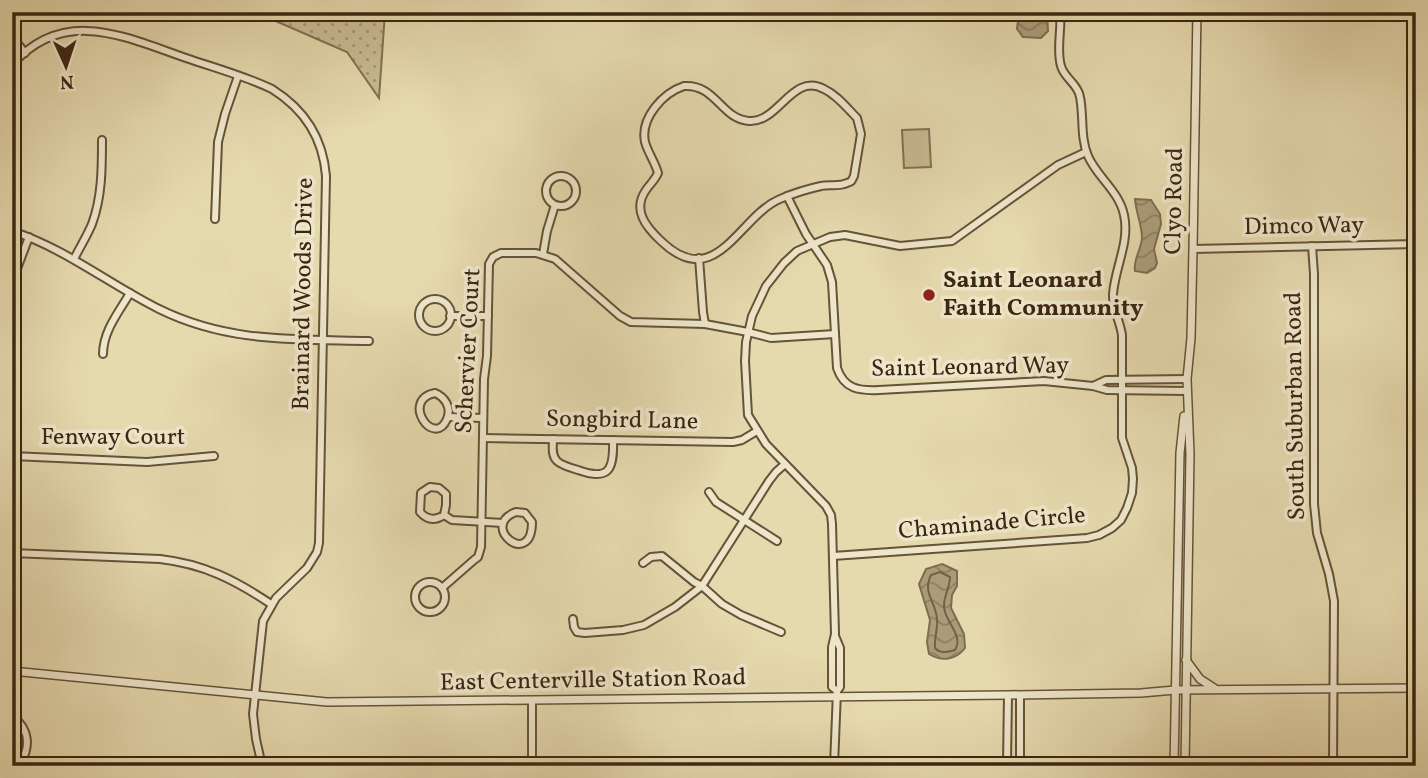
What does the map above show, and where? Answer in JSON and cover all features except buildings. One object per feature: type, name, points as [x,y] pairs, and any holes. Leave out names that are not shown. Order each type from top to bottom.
[{"type":"street","points":[[1060,14],[1126,17],[1131,12]]},
{"type":"street","name":"Clyo Road","points":[[1185,766],[1190,454],[1187,379],[1191,338],[1197,12]]},
{"type":"street","name":"Chaminade Circle","points":[[833,556],[1078,540],[1099,535],[1112,528],[1121,520],[1127,508],[1133,479],[1122,438],[1122,332],[1113,298],[1126,239],[1126,225],[1119,200],[1095,169],[1086,152],[1078,89],[1060,64],[1060,14]]},
{"type":"street","name":"Brainard Woods Drive","points":[[12,65],[42,42],[62,34],[83,30],[118,34],[272,89],[291,103],[309,122],[320,144],[326,176],[319,543],[307,568],[271,604],[261,628],[254,725],[262,766]]},
{"type":"street","points":[[12,36],[25,53]]},
{"type":"street","points":[[215,219],[218,142],[238,76]]},
{"type":"street","points":[[691,86],[702,88],[733,116],[752,121],[769,115],[796,90],[806,86],[825,89],[857,118],[860,126],[854,176],[844,185],[822,186],[787,197],[771,204],[721,251],[713,255],[699,258],[684,256],[670,249],[647,226],[640,210],[642,198],[658,173],[646,145],[644,131],[653,110],[672,91],[691,86]]},
{"type":"street","points":[[74,259],[98,204],[102,140]]},
{"type":"street","points":[[834,766],[837,694],[832,687],[832,647],[835,634],[831,515],[826,506],[765,444],[748,415],[745,361],[752,316],[766,286],[797,251],[830,237],[845,235],[901,246],[953,241],[1058,165],[1086,152]]},
{"type":"street","points":[[559,175],[575,182],[577,195],[568,205],[555,205],[548,199],[548,182],[559,175]]},
{"type":"street","points":[[555,205],[543,254],[561,263],[624,319],[638,323],[705,324],[771,338],[835,334],[832,282],[827,265],[787,197]]},
{"type":"street","points":[[12,231],[74,259],[158,309],[217,331],[261,338],[369,341]]},
{"type":"street","points":[[12,282],[29,237]]},
{"type":"street","name":"Dimco Way","points":[[1193,249],[1416,244]]},
{"type":"street","name":"South Suburban Road","points":[[1312,246],[1314,504],[1317,533],[1334,601],[1332,766]]},
{"type":"street","name":"Schervier Court","points":[[442,587],[478,557],[481,547],[490,261],[501,253],[543,254]]},
{"type":"street","points":[[699,258],[705,324]]},
{"type":"street","points":[[103,354],[107,331],[130,293]]},
{"type":"street","points":[[431,299],[446,304],[450,316],[440,330],[430,331],[420,323],[421,306],[431,299]]},
{"type":"street","points":[[450,316],[488,316]]},
{"type":"street","name":"Saint Leonard Way","points":[[835,334],[840,376],[854,389],[864,391],[1044,381],[1107,390],[1187,391]]},
{"type":"street","name":"Saint Leonard Way","points":[[1093,386],[1106,380],[1187,379]]},
{"type":"street","name":"Clyo Road","points":[[1174,766],[1180,453],[1187,391]]},
{"type":"street","points":[[435,393],[443,397],[447,403],[448,417],[439,427],[426,426],[421,419],[423,399],[435,393]]},
{"type":"street","points":[[448,417],[484,418]]},
{"type":"street","name":"Songbird Lane","points":[[483,438],[733,442],[757,431]]},
{"type":"street","points":[[553,439],[553,454],[558,462],[596,475],[603,473],[611,465],[613,440]]},
{"type":"street","name":"Fenway Court","points":[[12,456],[148,461],[214,456]]},
{"type":"street","points":[[573,620],[577,632],[623,630],[644,625],[675,607],[702,586],[769,481],[785,464]]},
{"type":"street","points":[[435,487],[443,490],[446,495],[444,515],[431,519],[420,512],[421,493],[435,487]]},
{"type":"street","points":[[709,492],[716,502],[778,541]]},
{"type":"street","points":[[512,513],[525,513],[532,522],[531,536],[525,543],[514,544],[505,536],[503,523],[512,513]]},
{"type":"street","points":[[444,515],[452,520],[503,523]]},
{"type":"street","points":[[12,553],[176,561],[231,579],[271,604]]},
{"type":"street","points":[[643,564],[651,557],[662,556],[722,604],[781,632]]},
{"type":"street","points":[[433,582],[442,587],[444,605],[437,611],[424,611],[417,605],[416,590],[423,583],[433,582]]},
{"type":"street","points":[[644,625],[647,633]]},
{"type":"street","points":[[1186,659],[1200,679],[1220,690]]},
{"type":"street","name":"East Centerville Station Road","points":[[12,670],[327,702],[1416,688]]},
{"type":"street","points":[[1007,695],[1007,764]]},
{"type":"street","points":[[1020,695],[1020,764]]},
{"type":"street","points":[[532,700],[532,766]]},
{"type":"street","points":[[12,716],[22,725],[28,738],[19,766]]},
{"type":"street","points":[[966,766],[1028,766]]},
{"type":"shaded area","points":[[255,12],[385,12],[379,98],[347,52]]},
{"type":"shaded area","points":[[929,129],[931,167],[904,168],[902,130]]},
{"type":"water","points":[[1019,12],[1047,12],[1048,31],[1041,38],[1023,37],[1017,29]]},
{"type":"water","points":[[1135,199],[1151,200],[1160,214],[1161,224],[1154,249],[1157,263],[1155,268],[1147,273],[1135,271],[1142,238]]},
{"type":"water","points":[[942,564],[957,571],[957,586],[952,595],[951,608],[964,634],[965,648],[957,655],[944,659],[929,654],[927,642],[930,620],[919,584],[926,569]]},
{"type":"place","name":"Saint Leonard Faith Community","points":[[929,295]]}]
